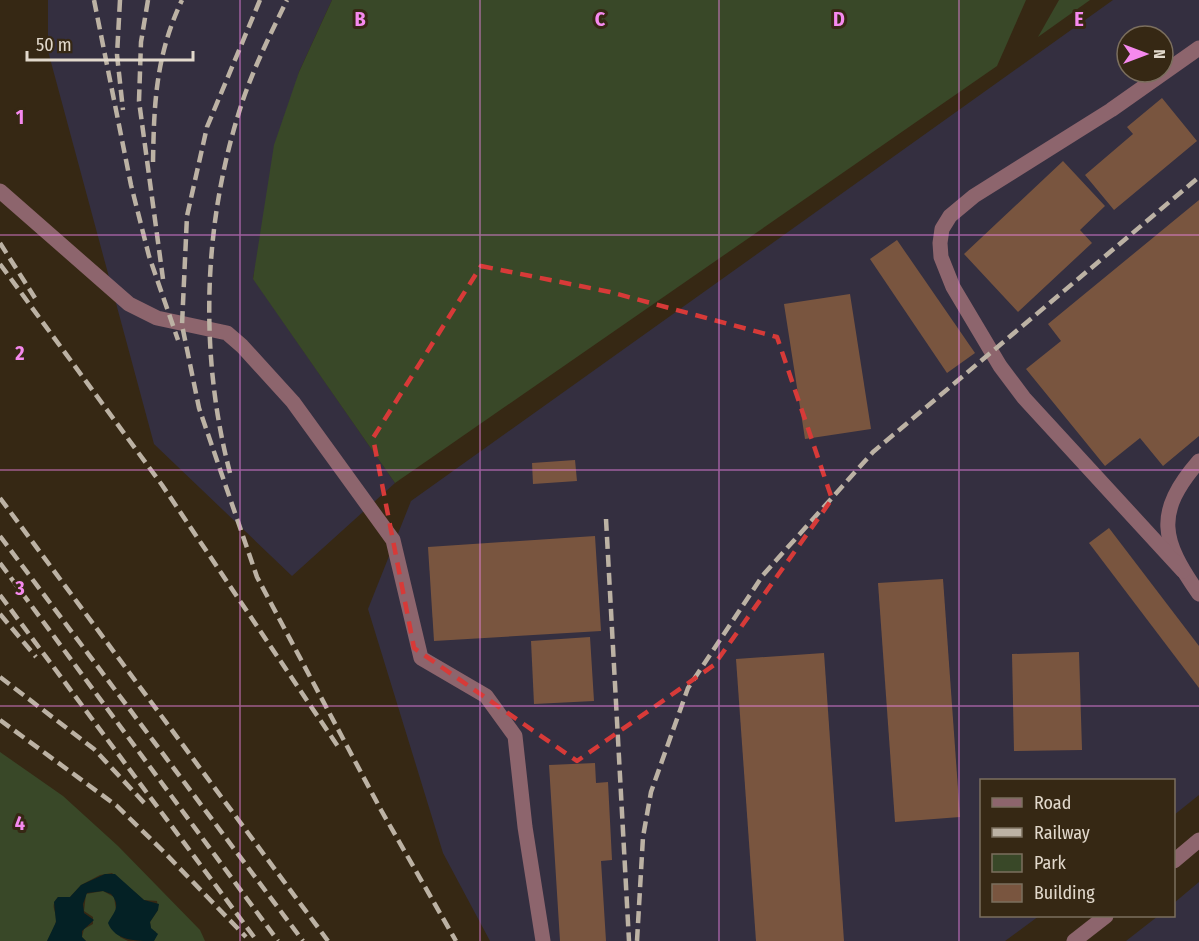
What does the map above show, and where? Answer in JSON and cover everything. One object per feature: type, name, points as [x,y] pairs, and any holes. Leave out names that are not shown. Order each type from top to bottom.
[{"type":"lane","points":[[1199,48],[1111,110],[974,196],[950,216],[942,229],[940,243],[941,257],[953,286],[1000,366],[1024,398],[1183,571],[1199,594]]},
{"type":"lane","points":[[0,191],[129,304],[157,318],[227,333],[293,402],[371,509],[393,540],[421,658],[486,696],[515,736],[525,827],[543,941]]},
{"type":"lane","points":[[1183,571],[1171,547],[1168,527],[1170,507],[1178,485],[1199,461]]},
{"type":"lane","points":[[1175,859],[1199,840]]},
{"type":"lane","points":[[1074,941],[1104,917]]},
{"type":"highlighted area","points":[[481,266],[610,292],[777,337],[832,499],[714,665],[577,761],[414,648],[373,438]]},
{"type":"shaded area","points":[[48,0],[332,0],[299,72],[253,278],[395,483],[292,576],[154,444],[48,51]]},
{"type":"shaded area","points":[[1113,0],[1199,0],[1199,795],[1175,814],[1175,779],[980,779],[980,917],[1038,917],[1005,941],[490,941],[443,853],[368,609],[411,501]]},
{"type":"shaded area","points":[[1199,882],[1199,941],[1126,941],[1157,917],[1175,917],[1175,902]]},
{"type":"green space","points":[[332,0],[1026,0],[997,66],[395,483],[253,279],[274,145],[299,72]]},
{"type":"green space","points":[[1059,0],[1090,0],[1038,37]]},
{"type":"green space","points":[[0,752],[63,796],[118,846],[200,930],[205,941],[154,941],[156,932],[151,929],[150,922],[158,910],[157,901],[144,900],[112,873],[100,875],[81,885],[70,897],[58,897],[55,900],[55,924],[47,941],[0,941]]},
{"type":"green space","points":[[103,891],[114,897],[116,910],[114,916],[120,937],[128,941],[86,941],[82,937],[84,929],[93,924],[93,917],[84,911],[86,894]]},
{"type":"water","points":[[105,874],[115,874],[144,900],[159,904],[150,922],[151,928],[158,934],[154,941],[127,939],[111,929],[108,923],[116,910],[116,903],[111,894],[103,891],[87,893],[83,904],[84,913],[94,920],[82,931],[82,937],[86,941],[47,941],[56,922],[54,902],[58,897],[70,897],[81,885]]},
{"type":"building","points":[[1162,98],[1197,141],[1114,210],[1085,175],[1133,134],[1127,127]]},
{"type":"building","points":[[1063,161],[1105,206],[1080,230],[1092,243],[1018,312],[964,254]]},
{"type":"building","points":[[1199,200],[1199,436],[1163,466],[1140,438],[1105,466],[1026,369],[1061,341],[1048,324]]},
{"type":"building","points":[[897,240],[975,353],[947,373],[870,259]]},
{"type":"building","points":[[850,294],[871,429],[805,439],[784,304]]},
{"type":"building","points":[[575,460],[577,481],[533,484],[532,463]]},
{"type":"building","points":[[1109,528],[1199,646],[1199,688],[1089,543]]},
{"type":"building","points":[[595,536],[601,631],[434,641],[428,547]]},
{"type":"building","points":[[943,579],[960,817],[895,822],[878,583]]},
{"type":"building","points":[[590,637],[594,701],[534,704],[531,641]]},
{"type":"building","points":[[1079,652],[1082,750],[1014,751],[1012,654]]},
{"type":"building","points":[[824,653],[844,941],[756,941],[736,659]]},
{"type":"building","points":[[595,763],[596,783],[608,782],[612,860],[601,861],[606,941],[560,941],[549,765]]},
{"type":"railway","points":[[94,0],[131,185],[149,256],[178,340]]},
{"type":"railway","points":[[120,0],[117,55],[123,110]]},
{"type":"railway","points":[[148,0],[141,42],[139,101],[163,279]]},
{"type":"railway","points":[[153,162],[158,79],[173,20],[182,0]]},
{"type":"railway","points":[[260,0],[207,127],[187,216],[182,325],[199,408],[257,577],[381,810],[456,941]]},
{"type":"railway","points":[[230,473],[213,383],[210,337],[212,244],[218,198],[240,109],[256,67],[287,0]]},
{"type":"railway","points":[[637,941],[643,837],[651,792],[688,688],[763,575],[873,452],[1199,177]]},
{"type":"railway","points":[[0,243],[35,298]]},
{"type":"railway","points":[[0,264],[162,485],[339,748]]},
{"type":"railway","points":[[0,498],[328,941]]},
{"type":"railway","points":[[606,519],[629,941]]},
{"type":"railway","points":[[0,536],[303,941]]},
{"type":"railway","points":[[0,563],[278,941]]},
{"type":"railway","points":[[0,595],[257,941]]},
{"type":"railway","points":[[0,614],[36,657]]},
{"type":"railway","points":[[0,677],[94,749],[148,807]]},
{"type":"railway","points":[[0,720],[117,806],[246,937]]}]
